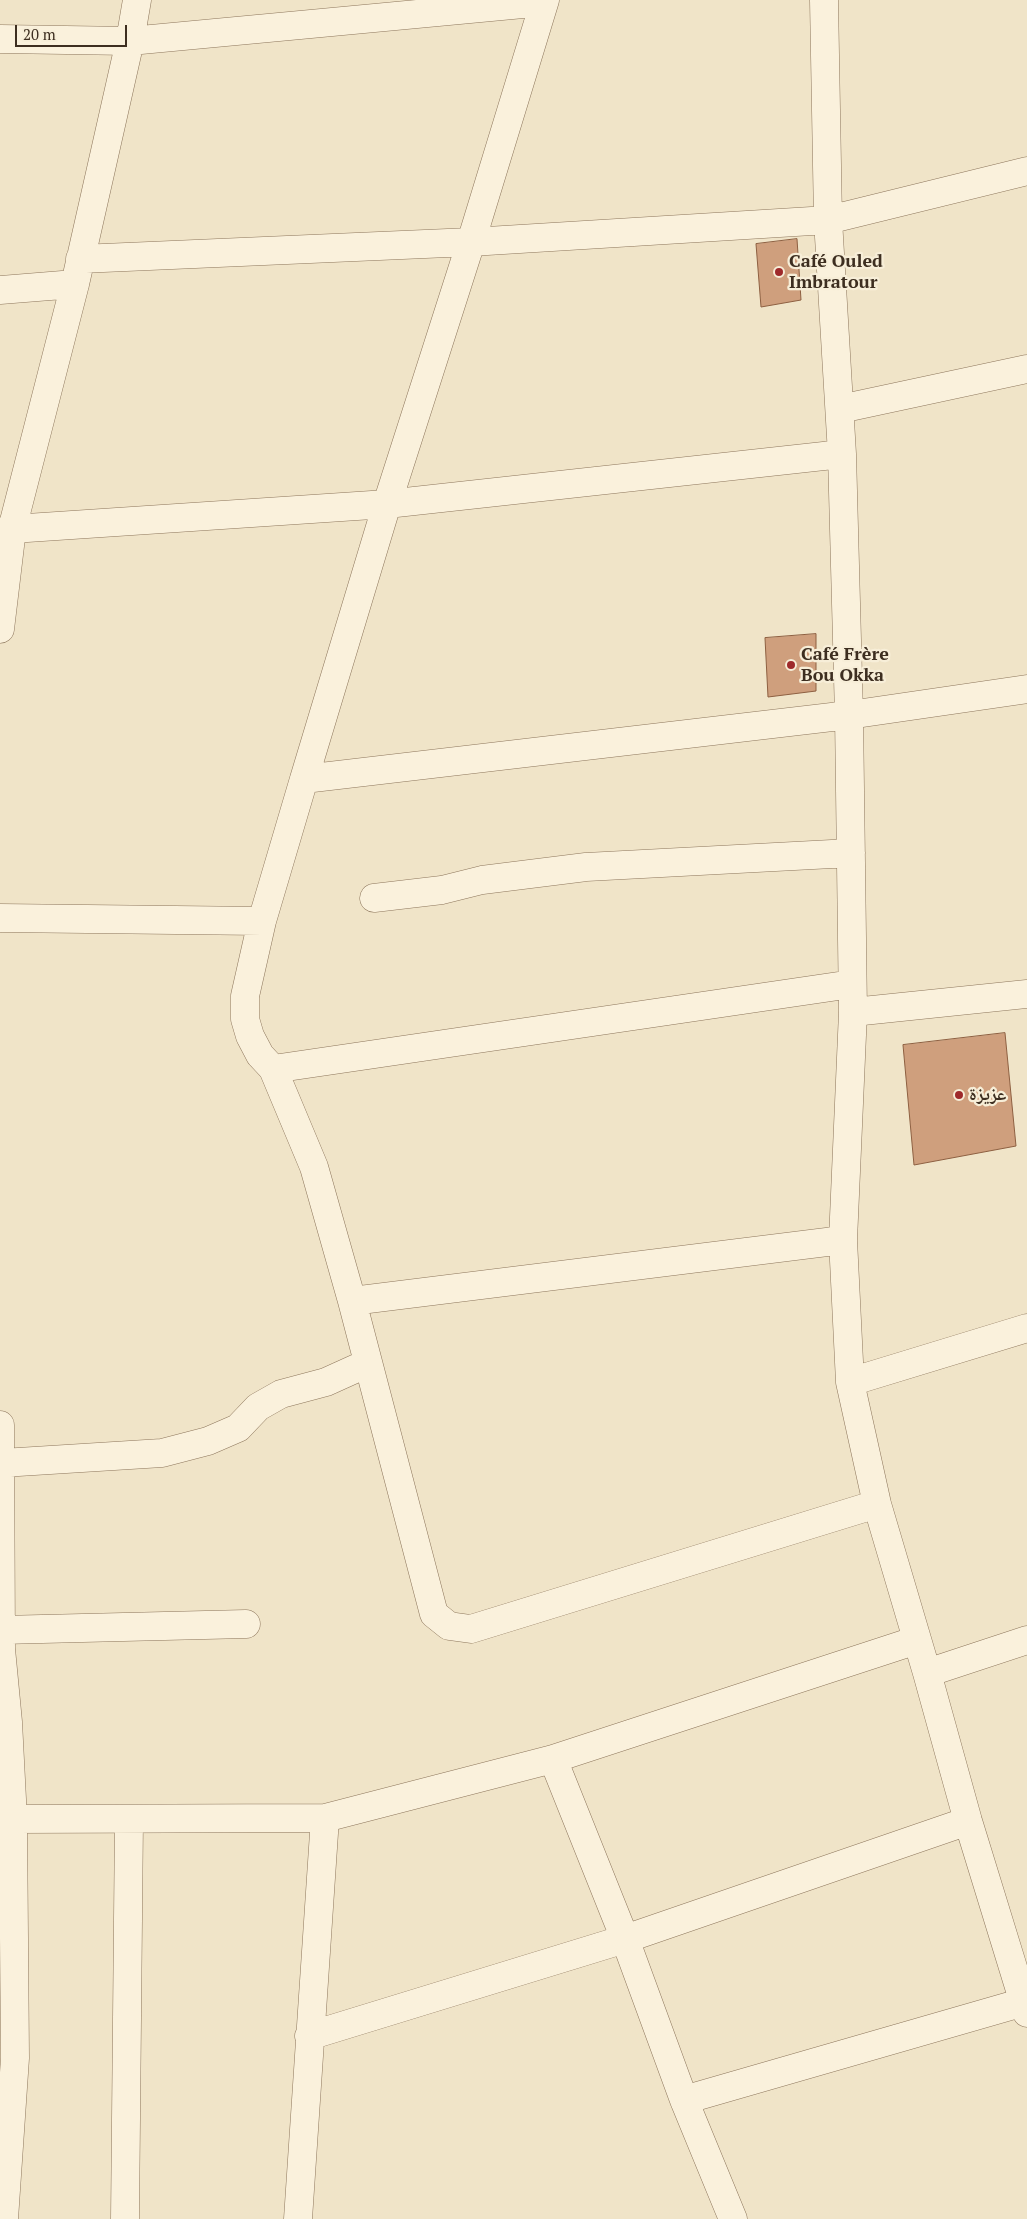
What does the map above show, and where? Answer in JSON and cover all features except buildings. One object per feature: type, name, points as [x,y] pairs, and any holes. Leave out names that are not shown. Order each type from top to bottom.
[{"type":"street","points":[[0,629],[6,530],[78,272],[130,41],[137,0]]},
{"type":"street","points":[[684,2100],[1025,2007],[1017,1942],[968,1821],[877,1504],[850,1382],[843,1240],[853,1012],[849,716],[842,454],[828,220],[824,0]]},
{"type":"street","points":[[0,38],[130,41],[545,1],[471,242],[387,504],[262,921],[244,996],[245,1019],[250,1036],[260,1055],[274,1068],[314,1167],[352,1301],[434,1614],[448,1626],[471,1629],[877,1504]]},
{"type":"street","points":[[0,290],[78,272],[471,242],[828,220],[1027,172]]},
{"type":"street","points":[[840,409],[1027,369]]},
{"type":"street","points":[[6,530],[387,504],[842,454]]},
{"type":"street","points":[[304,779],[849,716],[1027,689]]},
{"type":"street","points":[[374,898],[442,890],[512,875],[586,867],[851,853]]},
{"type":"street","points":[[0,918],[262,921]]},
{"type":"street","points":[[274,1068],[852,984]]},
{"type":"street","points":[[853,1012],[1027,994]]},
{"type":"street","points":[[352,1301],[843,1240]]},
{"type":"street","points":[[850,1382],[1027,1328]]},
{"type":"street","points":[[2,1463],[162,1453],[208,1441],[238,1428],[258,1407],[281,1394],[326,1382],[368,1363]]},
{"type":"street","points":[[0,1426],[2,1463],[1,1643],[8,1722],[13,1819],[15,2058],[4,2219]]},
{"type":"street","points":[[1,1643],[246,1624]]},
{"type":"street","points":[[13,1819],[325,1818],[553,1759],[917,1640]]},
{"type":"street","points":[[927,1673],[1027,1640]]},
{"type":"street","points":[[553,1759],[625,1939],[684,2100],[732,2219]]},
{"type":"street","points":[[298,2219],[325,1818]]},
{"type":"street","points":[[125,2219],[129,1819]]},
{"type":"street","points":[[309,2036],[625,1939],[968,1821]]},
{"type":"place","name":"Café Ouled Imbratour","points":[[779,272]]},
{"type":"place","name":"Café Frère Bou Okka","points":[[791,665]]},
{"type":"place","name":"عزيزة","points":[[959,1095]]}]
